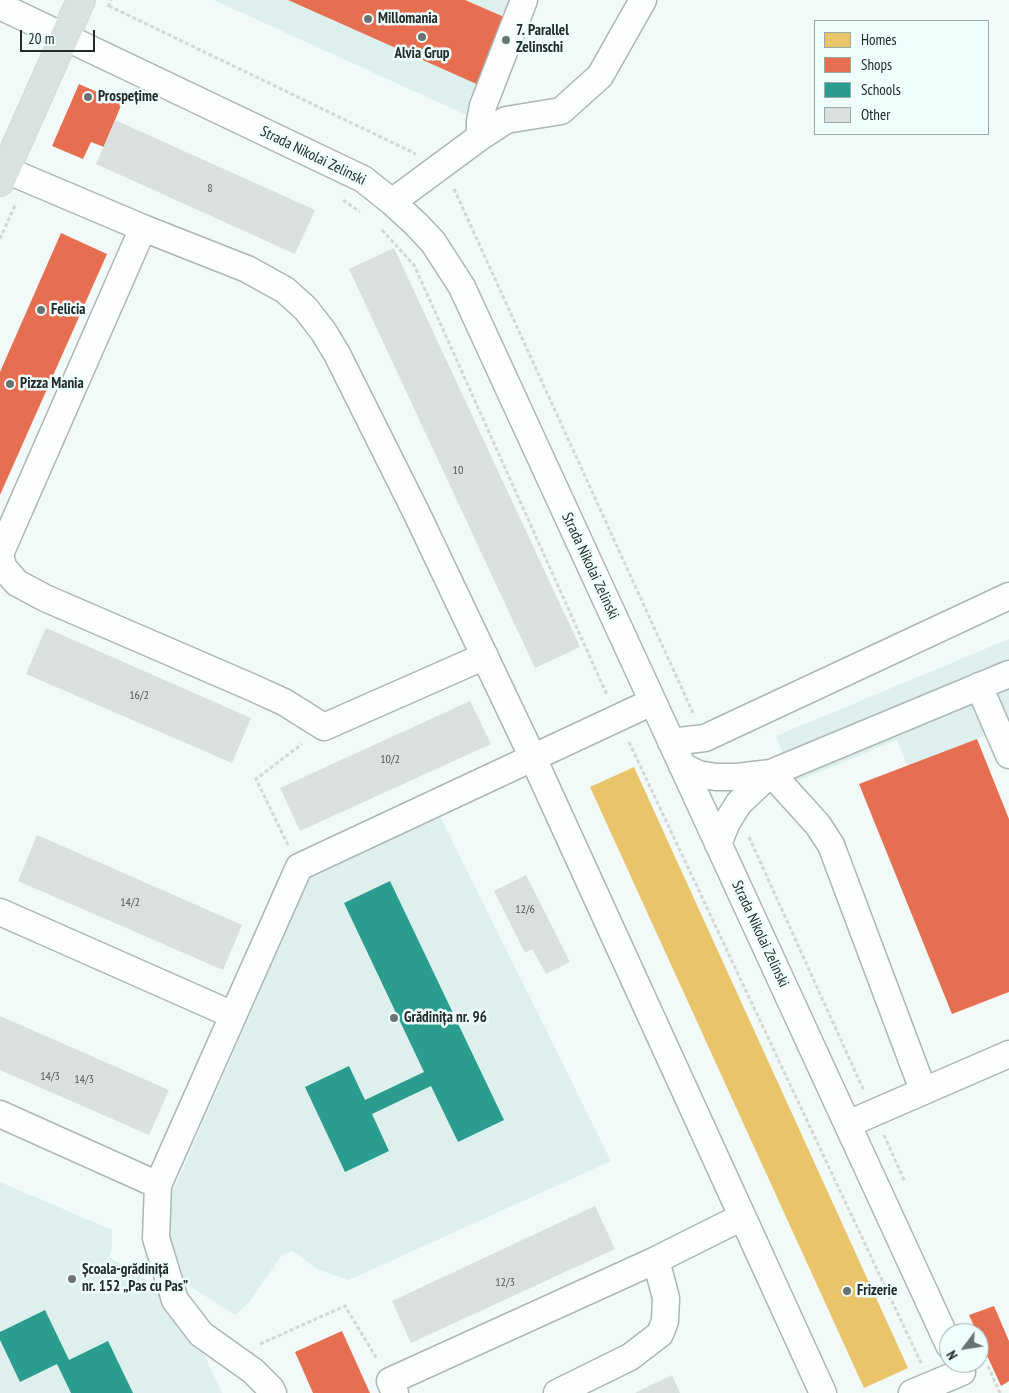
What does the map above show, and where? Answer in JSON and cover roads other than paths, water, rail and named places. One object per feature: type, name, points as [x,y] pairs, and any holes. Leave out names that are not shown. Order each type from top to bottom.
[{"type":"main road","points":[[3,176],[81,0]]},
{"type":"street","points":[[480,137],[480,121],[483,106],[524,0]]},
{"type":"street","points":[[392,202],[506,120],[561,111],[600,76],[643,0]]},
{"type":"street","name":"Strada Nikolai Zelinski","points":[[0,6],[363,179],[392,202],[433,242],[462,287],[939,1323]]},
{"type":"street","points":[[3,176],[247,269],[284,290],[306,310],[323,331],[337,354],[416,512],[533,758],[822,1393]]},
{"type":"street","points":[[142,228],[0,553],[3,567],[17,583],[45,598],[284,702],[324,727],[485,656]]},
{"type":"street","points":[[671,742],[705,738],[1009,596]]},
{"type":"street","points":[[682,766],[698,774],[723,777],[771,773],[1009,674]]},
{"type":"street","points":[[979,686],[1009,755]]},
{"type":"street","points":[[273,1393],[253,1372],[201,1334],[175,1300],[156,1238],[158,1185],[299,867],[652,702]]},
{"type":"street","points":[[718,844],[727,822],[739,803],[771,773]]},
{"type":"street","points":[[771,773],[818,825],[831,845],[924,1090]]},
{"type":"street","points":[[0,912],[233,1015]]},
{"type":"street","points":[[848,1124],[1009,1054]]},
{"type":"street","points":[[0,1114],[158,1185]]},
{"type":"street","points":[[392,1387],[742,1218]]},
{"type":"street","points":[[557,1393],[630,1357],[660,1334],[665,1321],[666,1298],[656,1260]]},
{"type":"street","points":[[922,1389],[963,1376]]},
{"type":"place","name":"Millomania","points":[[368,19]]},
{"type":"place","name":"Alvia Grup","points":[[422,37]]},
{"type":"place","name":"7. Parallel Zelinschi","points":[[506,40]]},
{"type":"place","name":"Prospețime","points":[[88,97]]},
{"type":"place","name":"Felicia","points":[[41,310]]},
{"type":"place","name":"Pizza Mania","points":[[10,384]]},
{"type":"place","name":"Grădinița nr. 96","points":[[394,1018]]},
{"type":"place","name":"Școala-grădiniță nr. 152 „Pas cu Pas”","points":[[72,1279]]},
{"type":"place","name":"Frizerie","points":[[847,1291]]}]
